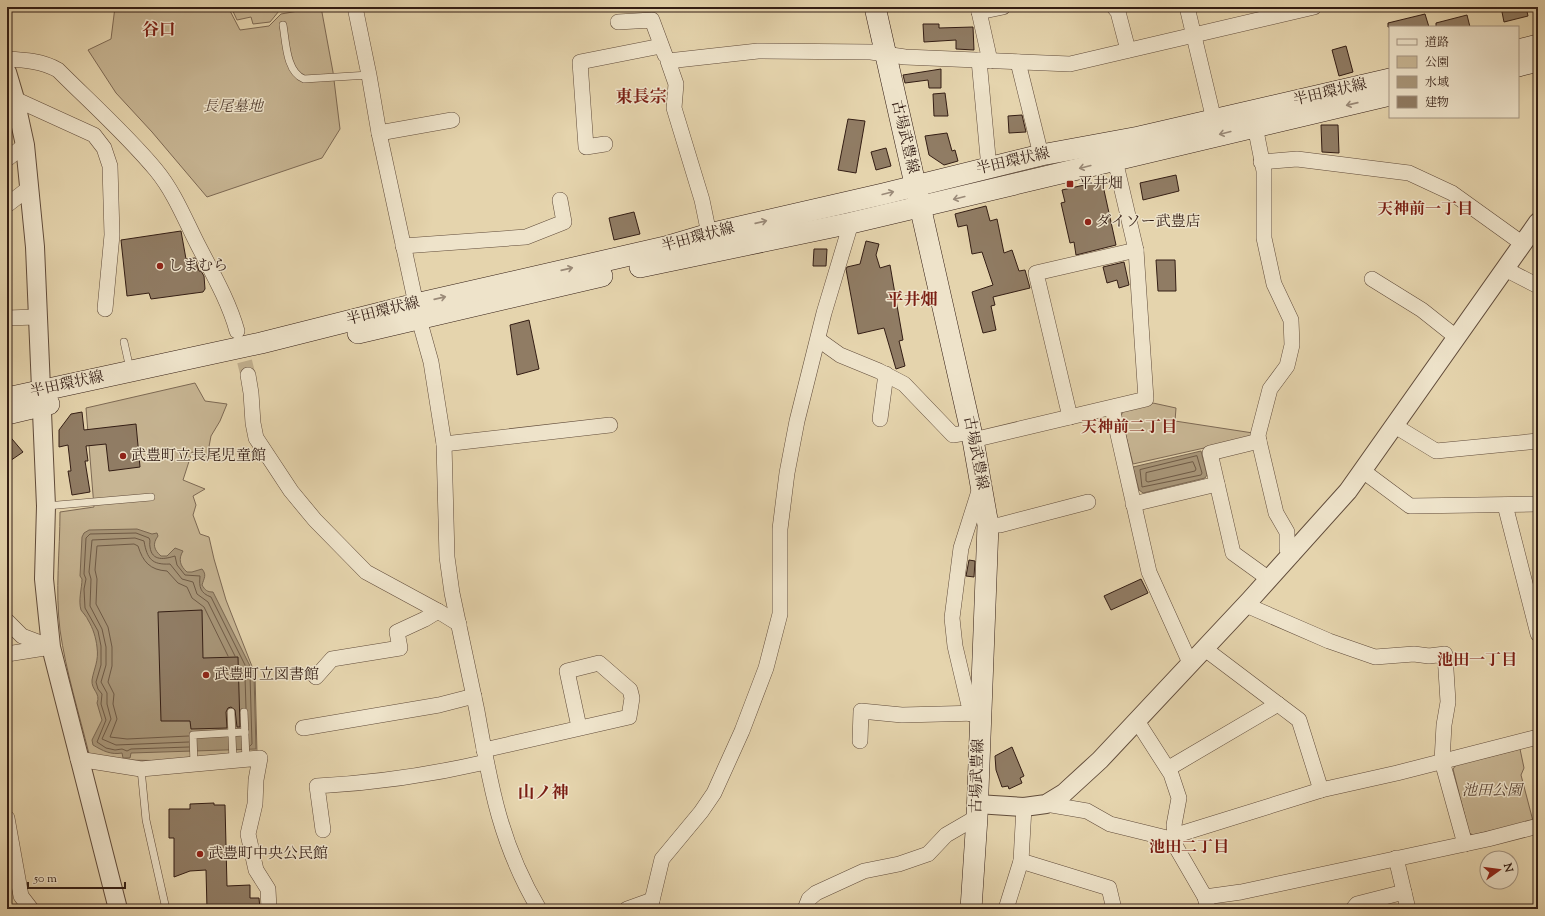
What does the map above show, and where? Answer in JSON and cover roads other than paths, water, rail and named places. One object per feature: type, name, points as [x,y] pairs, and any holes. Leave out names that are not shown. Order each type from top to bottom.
[{"type":"main road","name":"古場武豊線","points":[[875,7],[972,436],[982,484],[988,525],[976,714],[977,811],[971,909]]},
{"type":"main road","points":[[1519,50],[1538,45]]},
{"type":"main road","points":[[1519,66],[1538,61]]},
{"type":"main road","name":"半田環状線","points":[[7,398],[41,398],[418,311],[666,247],[709,234],[916,186],[1041,155],[1138,137],[1389,79]]},
{"type":"main road","name":"半田環状線","points":[[7,414],[41,398],[130,372],[418,311],[736,249],[920,207],[1389,95]]},
{"type":"street","points":[[355,7],[379,133],[403,246],[431,362],[444,444],[447,557],[485,756],[498,813],[511,856],[526,887],[539,909]]},
{"type":"street","points":[[989,168],[984,60],[978,10],[1003,7]]},
{"type":"street","points":[[1114,7],[1118,12],[1128,50]]},
{"type":"street","points":[[1187,7],[1195,35],[1214,120]]},
{"type":"street","points":[[668,61],[758,51],[871,52],[905,58],[1070,64],[1311,7]]},
{"type":"street","points":[[618,22],[652,20],[676,84],[674,108],[702,200],[709,234]]},
{"type":"street","points":[[605,144],[586,146],[580,62],[661,46]]},
{"type":"street","points":[[7,59],[48,64],[58,70],[134,145],[157,172],[172,195],[223,294],[237,331]]},
{"type":"street","points":[[1018,62],[1041,155]]},
{"type":"street","points":[[7,72],[16,99],[25,145],[34,247],[36,317],[46,506],[44,579],[51,647],[78,759],[118,909]]},
{"type":"street","points":[[16,99],[94,136],[104,148],[110,166],[112,235],[105,308]]},
{"type":"street","points":[[379,133],[452,120]]},
{"type":"street","points":[[1255,126],[1264,171],[1264,238],[1274,284],[1291,320],[1292,345],[1287,366],[1270,389],[1258,435],[1276,514],[1287,532],[1287,549],[1292,555]]},
{"type":"street","points":[[7,159],[25,145]]},
{"type":"street","points":[[1261,162],[1297,159],[1409,173],[1452,194],[1523,244]]},
{"type":"street","points":[[819,340],[840,355],[886,374],[913,392],[953,434],[972,436],[1070,417],[1146,399],[1136,250],[1115,160]]},
{"type":"street","points":[[7,205],[29,188]]},
{"type":"street","points":[[403,246],[526,237],[564,222],[560,200]]},
{"type":"street","points":[[1046,804],[1064,793],[1100,760],[1246,605],[1348,491],[1538,222]]},
{"type":"street","points":[[627,909],[651,904],[662,859],[701,812],[714,793],[742,731],[766,668],[780,614],[780,529],[787,473],[797,421],[819,340],[824,313],[851,223]]},
{"type":"street","points":[[1070,417],[1036,273],[1136,250]]},
{"type":"street","points":[[1505,269],[1538,286]]},
{"type":"street","points":[[1372,280],[1390,282],[1456,337]]},
{"type":"street","points":[[7,318],[36,317]]},
{"type":"street","points":[[880,419],[886,374]]},
{"type":"street","points":[[248,375],[256,438],[291,491],[330,537],[366,572],[459,624]]},
{"type":"street","points":[[1112,408],[1149,572],[1163,607],[1190,664]]},
{"type":"street","points":[[444,444],[610,425]]},
{"type":"street","points":[[1395,426],[1436,451],[1538,441]]},
{"type":"street","points":[[1259,441],[1210,453],[1233,553],[1269,579]]},
{"type":"street","points":[[1363,471],[1410,506],[1538,504]]},
{"type":"street","points":[[860,741],[861,711],[902,715],[976,714],[955,646],[952,618],[961,548],[982,484]]},
{"type":"street","points":[[1133,504],[1217,484]]},
{"type":"street","points":[[988,525],[1000,525],[1088,502]]},
{"type":"street","points":[[1505,505],[1538,634]]},
{"type":"street","points":[[1246,605],[1329,641],[1375,657],[1414,654],[1429,656],[1445,654],[1448,702],[1444,725],[1442,762],[1465,844]]},
{"type":"street","points":[[316,677],[332,659],[400,648],[397,632],[426,620],[438,611]]},
{"type":"street","points":[[7,621],[22,636],[51,647]]},
{"type":"street","points":[[7,654],[51,647]]},
{"type":"street","points":[[1205,649],[1298,720],[1321,790]]},
{"type":"street","points":[[323,830],[317,786],[353,784],[440,773],[485,756],[579,727],[629,717],[632,698],[630,690],[599,663],[567,671],[579,727]]},
{"type":"street","points":[[303,728],[439,705],[474,696]]},
{"type":"street","points":[[1168,768],[1278,704]]},
{"type":"street","points":[[1137,721],[1168,768],[1179,798],[1174,825],[1176,847],[1206,903],[1241,892],[1465,844],[1538,826]]},
{"type":"street","points":[[805,909],[809,899],[816,893],[864,871],[899,864],[928,854],[946,835],[977,811],[1046,804],[1087,811],[1110,824],[1137,832],[1167,838],[1321,790],[1442,762],[1538,737]]},
{"type":"street","points":[[78,759],[142,769],[260,758],[256,780],[255,804],[248,834],[256,870],[268,889],[269,909]]},
{"type":"street","points":[[1006,909],[1021,862],[1024,807]]},
{"type":"street","points":[[7,818],[21,896],[31,909]]},
{"type":"street","points":[[1396,858],[1408,909]]},
{"type":"street","points":[[1021,862],[1109,888],[1114,909]]},
{"type":"street","points":[[1353,909],[1357,904],[1404,892]]},
{"type":"lane","points":[[283,25],[291,64],[299,77],[304,79],[369,75]]},
{"type":"lane","points":[[124,342],[130,372]]},
{"type":"lane","points":[[46,506],[151,497]]},
{"type":"lane","points":[[232,712],[232,732],[240,760]]},
{"type":"lane","points":[[240,760],[245,732],[244,712]]},
{"type":"lane","points":[[194,764],[193,735],[245,732]]},
{"type":"lane","points":[[142,769],[146,820],[166,909]]},
{"type":"water","points":[[1201,451],[1207,475],[1205,478],[1143,493],[1139,490],[1133,467]]},
{"type":"water","points":[[137,529],[152,534],[157,533],[158,536],[154,544],[161,556],[167,556],[175,548],[183,551],[180,562],[187,572],[202,569],[204,571],[205,577],[202,585],[209,592],[213,592],[254,674],[256,749],[131,753],[130,758],[123,758],[122,753],[107,752],[93,745],[92,740],[102,720],[97,703],[98,697],[92,683],[97,656],[96,640],[91,626],[80,606],[82,579],[80,576],[82,537],[84,533],[89,530]]},
{"type":"tunnel","points":[[239,339],[248,375]]},
{"type":"place","name":"平井畑","points":[[1070,184]]},
{"type":"place","name":"ダイソー武豊店","points":[[1088,222]]},
{"type":"place","name":"しまむら","points":[[160,266]]},
{"type":"place","name":"武豊町立長尾児童館","points":[[123,456]]},
{"type":"place","name":"武豊町立図書館","points":[[206,675]]},
{"type":"place","name":"武豊町中央公民館","points":[[200,854]]},
{"type":"district","name":"谷口","points":[[159,31]]},
{"type":"district","name":"東長宗","points":[[641,98]]},
{"type":"district","name":"天神前一丁目","points":[[1425,210]]},
{"type":"district","name":"平井畑","points":[[912,301]]},
{"type":"district","name":"天神前二丁目","points":[[1129,428]]},
{"type":"district","name":"池田一丁目","points":[[1477,661]]},
{"type":"district","name":"山ノ神","points":[[543,794]]},
{"type":"district","name":"池田二丁目","points":[[1189,848]]},
{"type":"park label","name":"長尾墓地","points":[[233,107]]},
{"type":"park label","name":"池田公園","points":[[1492,791]]}]
